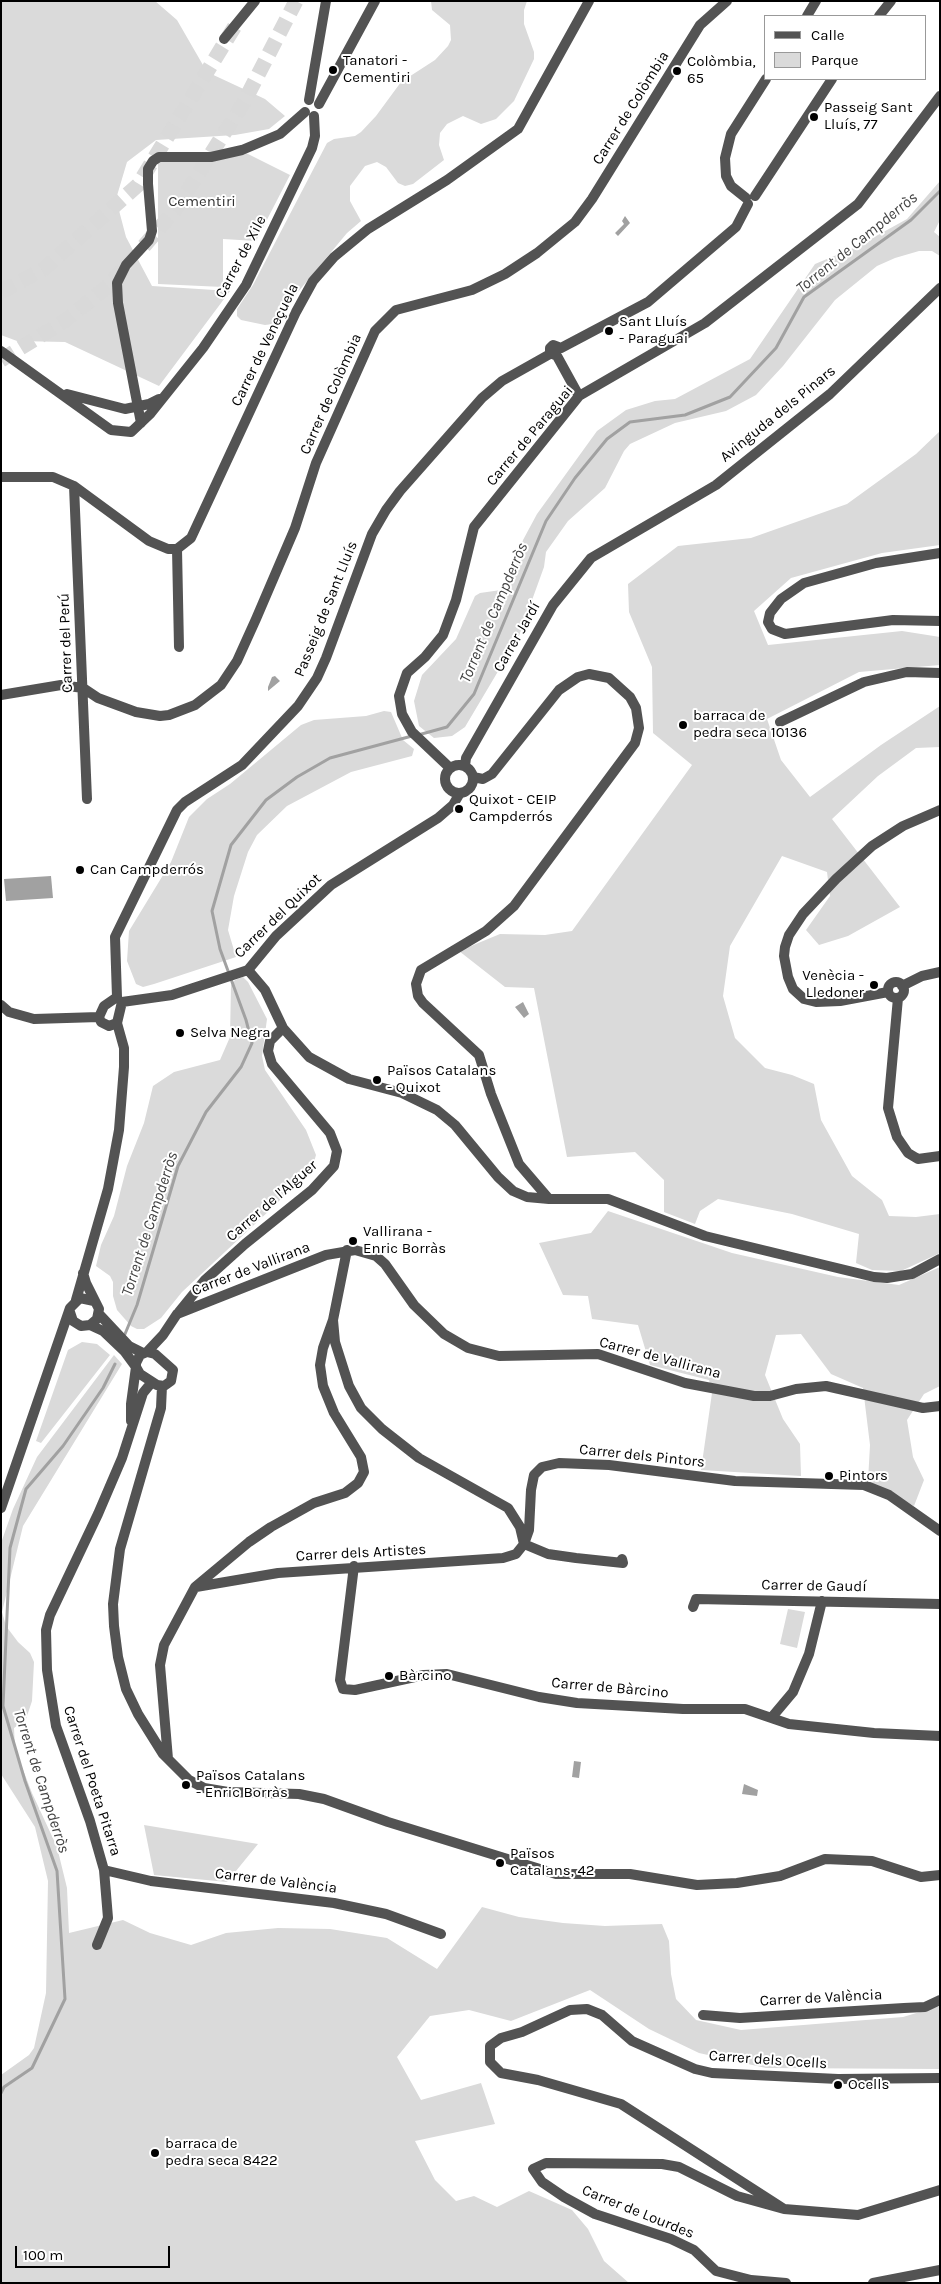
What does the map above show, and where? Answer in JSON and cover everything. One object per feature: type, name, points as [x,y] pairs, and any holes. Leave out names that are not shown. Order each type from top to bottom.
[{"type":"street","points":[[224,39],[256,1]]},
{"type":"street","points":[[310,114],[304,106],[309,100],[326,1]]},
{"type":"street","points":[[141,423],[118,303],[117,283],[126,265],[149,240],[152,231],[148,169],[153,161],[159,157],[211,158],[242,150],[280,134],[310,114],[320,111],[320,104],[339,72],[375,1]]},
{"type":"street","name":"Carrer de Veneçuela","points":[[176,549],[191,538],[296,312],[313,281],[334,257],[368,229],[447,180],[518,129],[589,1]]},
{"type":"street","name":"Carrer de Colòmbia","points":[[1,695],[61,685],[83,688],[98,698],[136,712],[160,716],[174,714],[195,705],[221,685],[237,660],[264,601],[295,528],[316,464],[375,331],[396,310],[472,290],[505,274],[537,253],[575,222],[592,199],[700,25],[727,1]]},
{"type":"street","points":[[808,15],[816,1]]},
{"type":"street","points":[[880,15],[891,1]]},
{"type":"street","points":[[750,200],[731,186],[726,176],[725,158],[731,134],[765,80]]},
{"type":"street","name":"Passeig de Sant Lluís","points":[[117,1023],[120,1000],[115,937],[177,810],[185,802],[242,765],[276,732],[302,700],[317,678],[326,658],[372,534],[400,491],[482,398],[502,381],[648,302],[736,227],[750,200],[831,80]]},
{"type":"street","name":"Carrer de Paraguai","points":[[450,768],[412,732],[402,714],[399,696],[407,673],[425,657],[443,635],[456,600],[474,527],[579,396],[705,323],[858,204],[940,96]]},
{"type":"street","points":[[309,100],[315,100],[320,104]]},
{"type":"street","name":"Carrer de Xile","points":[[1,351],[61,392],[111,430],[132,432],[203,348],[246,285],[312,148],[315,136],[310,114]]},
{"type":"street","name":"Avinguda dels Pinars","points":[[618,541],[716,484],[830,394],[940,288]]},
{"type":"street","points":[[556,353],[579,396]]},
{"type":"street","name":"Carrer de Xile","points":[[61,392],[126,409],[139,407],[162,398]]},
{"type":"street","points":[[1,477],[53,478],[74,486],[149,541],[168,549],[176,549],[180,647]]},
{"type":"street","name":"Carrer del Perú","points":[[74,486],[87,799]]},
{"type":"street","name":"Carrer Jardí","points":[[465,766],[466,758],[553,605],[591,558],[618,541]]},
{"type":"street","points":[[940,553],[876,563],[804,584],[781,599],[770,613],[768,622],[772,629],[785,634],[893,620],[940,621]]},
{"type":"street","points":[[780,722],[864,682],[907,672],[940,672]]},
{"type":"street","points":[[473,777],[469,789],[460,793],[450,790],[446,786],[445,776],[450,768],[456,765],[465,766],[473,777],[484,780],[492,774],[559,690],[578,677],[589,674],[609,678],[630,696],[636,708],[638,728],[635,743],[514,906],[486,931],[421,970],[416,984],[418,996],[423,1003],[479,1055],[491,1094],[520,1164],[549,1199]]},
{"type":"street","name":"Carrer del Quixot","points":[[120,1000],[172,995],[248,970],[276,936],[331,885],[438,818],[454,805],[460,793]]},
{"type":"street","points":[[888,992],[840,1001],[816,1002],[804,999],[793,989],[788,976],[785,947],[789,935],[802,914],[872,846],[903,826],[940,810]]},
{"type":"street","points":[[248,970],[265,990],[283,1028],[298,1046],[324,1067],[348,1079],[402,1093],[437,1110],[455,1125],[498,1177],[513,1191],[527,1197],[608,1199],[705,1236],[874,1277],[887,1278],[912,1274],[940,1259]]},
{"type":"street","points":[[888,992],[893,983],[902,986],[922,976],[940,972]]},
{"type":"street","points":[[902,986],[903,993],[898,998],[888,1108],[897,1137],[908,1153],[918,1159],[940,1156]]},
{"type":"street","points":[[888,992],[893,998],[898,998]]},
{"type":"street","points":[[99,1017],[104,1006],[120,1000]]},
{"type":"street","points":[[1,1005],[9,1012],[34,1019],[99,1017]]},
{"type":"street","points":[[1,1508],[55,1352],[76,1300],[108,1189],[119,1130],[124,1048],[117,1023],[109,1026],[101,1022],[99,1017]]},
{"type":"street","name":"Carrer de l'Alguer","points":[[177,1314],[205,1280],[245,1244],[312,1190],[334,1166],[337,1151],[330,1133],[272,1064],[268,1051],[270,1041],[283,1028]]},
{"type":"street","points":[[168,1759],[160,1664],[164,1645],[195,1587],[243,1547],[271,1527],[314,1503],[345,1492],[358,1483],[364,1472],[361,1457],[334,1413],[323,1386],[320,1365],[323,1348],[334,1320],[347,1250]]},
{"type":"street","name":"Carrer de Vallirana","points":[[177,1314],[326,1255],[347,1250],[367,1252],[376,1256],[385,1264],[414,1306],[444,1334],[468,1348],[499,1356],[598,1354],[685,1383],[754,1396],[770,1396],[796,1389],[826,1386],[923,1408],[940,1406]]},
{"type":"street","points":[[70,1312],[73,1321],[103,1331],[136,1367],[140,1374],[157,1384],[171,1381],[174,1374],[171,1366],[160,1357],[129,1346],[99,1314],[83,1272]]},
{"type":"street","points":[[76,1300],[85,1297],[94,1301]]},
{"type":"street","points":[[55,1352],[64,1338],[85,1326],[99,1314]]},
{"type":"street","points":[[136,1367],[137,1358],[163,1335],[177,1314]]},
{"type":"street","points":[[334,1320],[335,1342],[346,1377],[361,1408],[382,1429],[420,1458],[508,1508],[520,1527],[524,1544],[548,1554],[622,1563],[622,1559]]},
{"type":"street","points":[[160,1357],[163,1335]]},
{"type":"street","name":"Carrer del Poeta Pitarra","points":[[131,1432],[131,1404],[136,1367]]},
{"type":"street","points":[[157,1384],[161,1408],[120,1549],[113,1604],[118,1658],[126,1688],[138,1714],[168,1759],[189,1780],[204,1788],[228,1792],[299,1794],[324,1798],[388,1822],[556,1874],[630,1874],[698,1885],[737,1883],[780,1876],[825,1859],[872,1861],[921,1877],[940,1874]]},
{"type":"street","name":"Carrer del Poeta Pitarra","points":[[97,1945],[108,1918],[104,1870],[90,1821],[56,1726],[49,1687],[45,1643],[50,1615],[98,1514],[131,1432],[143,1393],[157,1384]]},
{"type":"street","name":"Carrer dels Pintors","points":[[524,1544],[529,1530],[531,1490],[534,1475],[542,1467],[559,1463],[609,1466],[735,1481],[864,1485],[889,1495],[940,1532]]},
{"type":"street","name":"Carrer dels Artistes","points":[[195,1587],[278,1573],[354,1566],[503,1558],[516,1554],[524,1544]]},
{"type":"street","name":"Carrer de Bàrcino","points":[[354,1566],[340,1680],[344,1689],[355,1690],[424,1675],[447,1674],[539,1697],[577,1703],[682,1708],[745,1708],[799,1725],[874,1733],[940,1736]]},
{"type":"street","name":"Carrer de Gaudí","points":[[693,1607],[696,1599],[940,1604]]},
{"type":"street","points":[[772,1717],[793,1692],[809,1654],[820,1617],[822,1602]]},
{"type":"street","name":"Carrer de València","points":[[104,1870],[151,1881],[334,1903],[386,1914],[441,1934]]},
{"type":"street","name":"Carrer de València","points":[[703,2015],[740,2018],[925,2007],[940,2000]]},
{"type":"street","name":"Carrer dels Ocells","points":[[784,2209],[621,2104],[586,2093],[501,2073],[490,2062],[490,2046],[501,2038],[522,2032],[570,2010],[587,2009],[602,2015],[632,2041],[695,2069],[712,2073],[798,2078],[940,2078]]},
{"type":"street","name":"Carrer de Lourdes","points":[[784,2209],[737,2196],[679,2167],[662,2164],[546,2163],[533,2169],[542,2182],[595,2214],[671,2239],[694,2250],[716,2270],[751,2280],[786,2283]]},
{"type":"street","points":[[784,2209],[858,2215],[940,2190]]},
{"type":"street","points":[[873,2283],[940,2270]]},
{"type":"green space","points":[[1,1],[155,1],[177,20],[207,72],[265,99],[285,116],[269,129],[235,135],[156,140],[127,162],[116,199],[126,237],[152,286],[230,291],[159,386],[65,342],[17,341],[1,335]]},
{"type":"green space","points":[[431,1],[527,1],[524,10],[524,24],[534,52],[534,59],[514,101],[496,119],[481,124],[463,116],[447,124],[440,133],[439,145],[444,160],[413,184],[405,186],[398,183],[386,167],[377,162],[365,166],[350,186],[350,201],[361,221],[347,233],[293,298],[283,318],[273,324],[265,325],[241,320],[237,316],[237,309],[253,285],[327,143],[334,139],[355,136],[361,132],[376,116],[401,82],[435,60],[448,46],[451,40],[450,25],[432,10]]},
{"type":"green space","name":"Cementiri","points":[[246,153],[290,175],[256,241],[223,239],[223,287],[158,284],[158,159]]},
{"type":"green space","points":[[940,181],[940,220],[934,232],[940,237],[940,256],[932,251],[919,251],[877,266],[835,300],[783,366],[756,395],[726,411],[675,423],[630,444],[624,451],[605,488],[568,521],[546,552],[544,567],[519,636],[465,727],[452,736],[434,738],[419,726],[414,701],[422,675],[456,639],[475,596],[480,593],[508,589],[523,540],[537,514],[597,431],[626,410],[655,401],[675,399],[750,359],[815,264],[858,246],[907,219]]},
{"type":"green space","points":[[940,431],[940,545],[882,553],[791,578],[754,611],[768,645],[902,631],[940,637],[940,665],[859,672],[767,719],[781,760],[810,797],[881,745],[940,706],[940,747],[916,748],[878,776],[832,819],[900,907],[848,936],[819,945],[806,930],[830,896],[827,872],[782,856],[730,946],[723,996],[735,1038],[765,1068],[792,1075],[814,1084],[821,1120],[852,1176],[882,1200],[889,1216],[916,1217],[940,1214],[940,1253],[901,1271],[872,1270],[856,1263],[859,1234],[792,1214],[718,1199],[700,1211],[695,1224],[664,1212],[664,1180],[635,1152],[567,1157],[534,988],[505,987],[459,951],[500,934],[545,935],[572,931],[692,765],[653,733],[652,667],[629,612],[628,584],[678,546],[751,538],[847,504],[916,454]]},
{"type":"green space","points":[[384,711],[391,712],[403,740],[414,749],[412,756],[351,772],[287,806],[257,835],[248,852],[234,896],[228,930],[236,957],[143,987],[136,984],[127,961],[129,931],[171,862],[189,817],[207,799],[230,784],[301,725],[314,720],[366,716]]},
{"type":"green space","points":[[243,977],[248,982],[267,1019],[262,1056],[265,1070],[306,1130],[316,1155],[314,1162],[311,1169],[270,1210],[182,1292],[161,1318],[144,1329],[137,1329],[131,1326],[117,1310],[113,1296],[113,1282],[110,1276],[96,1266],[101,1245],[114,1216],[127,1166],[144,1123],[153,1086],[174,1072],[220,1060],[230,1037],[231,985],[235,980]]},
{"type":"green space","points":[[608,1211],[732,1253],[838,1277],[899,1285],[940,1267],[940,1386],[924,1394],[907,1420],[913,1457],[924,1480],[914,1506],[868,1481],[870,1445],[863,1388],[831,1374],[801,1334],[776,1335],[765,1375],[783,1419],[800,1444],[801,1476],[701,1470],[712,1393],[709,1380],[650,1365],[638,1325],[592,1319],[588,1296],[563,1295],[539,1243],[591,1233]]},
{"type":"green space","points":[[82,1342],[97,1344],[110,1355],[41,1443],[36,1441],[68,1350]]},
{"type":"green space","points":[[114,1355],[122,1364],[23,1526],[2,1612],[6,1626],[18,1642],[30,1653],[34,1662],[32,1701],[26,1719],[14,1728],[15,1749],[32,1793],[57,1847],[67,1888],[69,1933],[123,1920],[150,1933],[191,1945],[226,1933],[278,1928],[330,1929],[387,1938],[437,1969],[482,1907],[519,1917],[563,1923],[605,1926],[662,1924],[669,1941],[671,1974],[676,1999],[696,2020],[741,2030],[903,2017],[940,2006],[940,2069],[766,2068],[699,2053],[649,2029],[590,1990],[511,2021],[469,2010],[430,2016],[397,2057],[421,2100],[481,2083],[495,2124],[415,2141],[435,2180],[456,2201],[474,2196],[497,2207],[529,2191],[572,2210],[588,2229],[604,2261],[629,2283],[1,2283],[1,2075],[29,2055],[34,2048],[46,1993],[48,1881],[35,1827],[1,1774],[1,1543],[13,1509],[37,1457]]},
{"type":"green space","points":[[788,1609],[805,1612],[797,1648],[780,1644]]},
{"type":"green space","points":[[144,1825],[258,1844],[227,1882],[154,1875]]},
{"type":"shaded area","points":[[625,216],[630,223],[618,236],[615,233],[624,224],[622,221]]},
{"type":"shaded area","points":[[275,676],[280,681],[268,691],[272,677]]},
{"type":"shaded area","points":[[51,876],[53,898],[6,901],[4,879]]},
{"type":"shaded area","points":[[523,1002],[529,1014],[524,1018],[515,1007]]},
{"type":"shaded area","points":[[574,1761],[581,1762],[579,1778],[572,1777]]},
{"type":"shaded area","points":[[744,1784],[758,1790],[757,1796],[742,1794]]},
{"type":"waterway","name":"Torrent de Campderròs","points":[[418,735],[447,727],[474,694],[546,521],[575,478],[607,439],[630,422],[685,415],[730,397],[776,348],[804,297],[911,220],[940,191]]},
{"type":"waterway","name":"Torrent de Campderròs","points":[[125,1334],[137,1305],[178,1166],[206,1112],[241,1067],[252,1043],[246,1020],[220,949],[212,911],[231,845],[266,800],[297,777],[330,758],[412,736]]},
{"type":"waterway","name":"Torrent de Campderròs","points":[[1,2093],[4,2087],[32,2068],[65,1999],[57,1871],[25,1781],[3,1706],[10,1548],[26,1489],[63,1446],[103,1388],[115,1364]]},
{"type":"tunnel","points":[[144,246],[176,209],[244,102],[296,1]]},
{"type":"tunnel","points":[[1,292],[45,268],[138,185],[235,26]]},
{"type":"tunnel","points":[[1,360],[66,320],[108,286],[125,267]]},
{"type":"place","name":"Tanatori - Cementiri","points":[[333,70]]},
{"type":"place","name":"Colòmbia, 65","points":[[677,71]]},
{"type":"place","name":"Passeig Sant Lluís, 77","points":[[814,117]]},
{"type":"place","name":"Sant Lluís - Paraguai","points":[[609,331]]},
{"type":"place","name":"barraca de pedra seca 10136","points":[[683,725]]},
{"type":"place","name":"Quixot - CEIP Campderrós","points":[[459,809]]},
{"type":"place","name":"Can Campderrós","points":[[80,870]]},
{"type":"place","name":"Venècia - Lledoner","points":[[874,985]]},
{"type":"place","name":"Selva Negra","points":[[180,1033]]},
{"type":"place","name":"Països Catalans - Quixot","points":[[377,1080]]},
{"type":"place","name":"Vallirana - Enric Borràs","points":[[353,1241]]},
{"type":"place","name":"Pintors","points":[[829,1476]]},
{"type":"place","name":"Bàrcino","points":[[389,1676]]},
{"type":"place","name":"Països Catalans - Enric Borràs","points":[[186,1785]]},
{"type":"place","name":"Països Catalans, 42","points":[[500,1863]]},
{"type":"place","name":"Ocells","points":[[838,2085]]},
{"type":"place","name":"barraca de pedra seca 8422","points":[[155,2153]]}]
